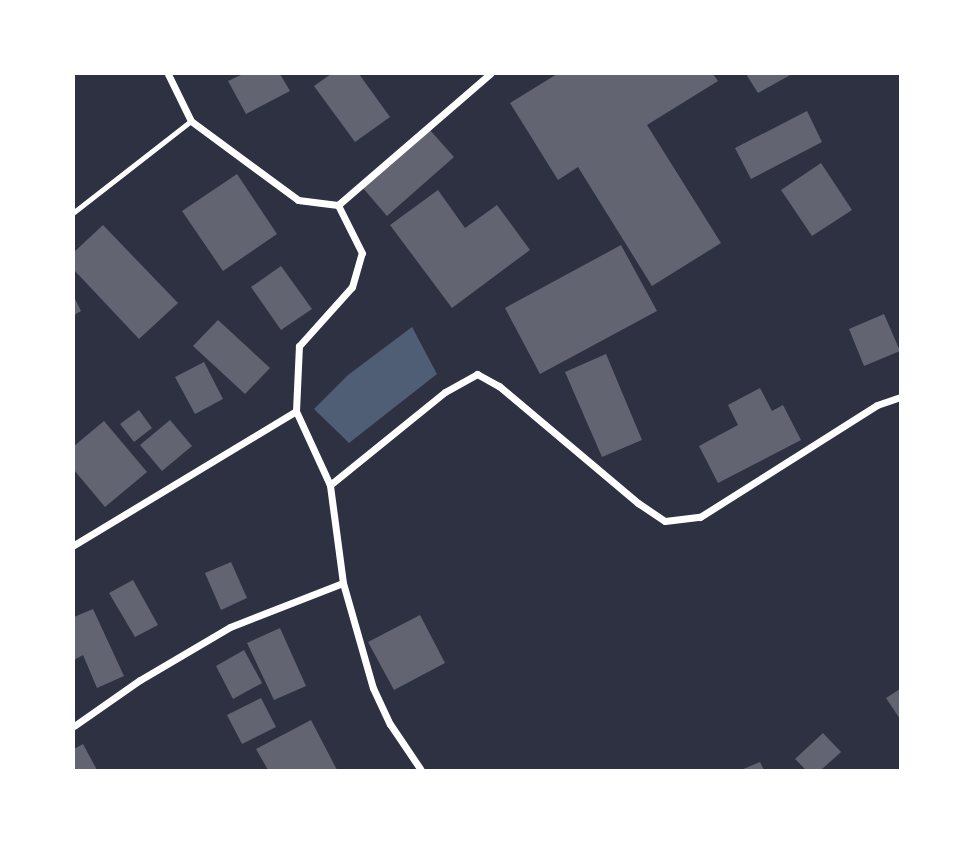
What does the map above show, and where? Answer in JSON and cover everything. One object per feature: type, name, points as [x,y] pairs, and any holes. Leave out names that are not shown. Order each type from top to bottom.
[{"type":"street","points":[[168,74],[191,121],[298,200],[338,205],[490,74]]},
{"type":"street","points":[[338,205],[362,253],[352,287],[299,346],[296,411],[330,485],[343,583],[373,688],[390,724],[421,771]]},
{"type":"street","points":[[330,485],[445,392],[477,374],[499,386],[638,503],[665,521],[700,517],[877,405],[901,397]]},
{"type":"street","points":[[74,545],[296,411]]},
{"type":"street","points":[[74,726],[140,680],[230,627],[343,583]]},
{"type":"lane","points":[[74,212],[191,121]]},
{"type":"water","points":[[412,327],[437,374],[349,443],[314,409],[348,375]]},
{"type":"building","points":[[243,74],[280,74],[290,91],[246,114],[228,81]]},
{"type":"building","points":[[331,74],[359,74],[390,117],[355,142],[314,86]]},
{"type":"building","points":[[557,74],[713,74],[718,81],[647,125],[721,243],[652,286],[578,167],[558,180],[510,103]]},
{"type":"building","points":[[746,74],[792,74],[758,93]]},
{"type":"building","points":[[807,111],[822,142],[751,179],[735,148]]},
{"type":"building","points":[[429,129],[454,157],[387,216],[362,187]]},
{"type":"building","points":[[821,163],[852,210],[812,236],[781,190]]},
{"type":"building","points":[[237,174],[277,234],[223,271],[182,211]]},
{"type":"building","points":[[438,190],[465,228],[497,205],[530,250],[452,308],[390,225]]},
{"type":"building","points":[[103,225],[178,303],[139,339],[74,270],[74,252]]},
{"type":"building","points":[[621,245],[657,311],[540,374],[505,308]]},
{"type":"building","points":[[281,266],[312,309],[281,330],[251,287]]},
{"type":"building","points":[[74,297],[81,311],[74,315]]},
{"type":"building","points":[[884,314],[900,351],[864,366],[849,329]]},
{"type":"building","points":[[218,320],[270,368],[245,394],[193,346]]},
{"type":"building","points":[[606,354],[642,440],[602,457],[565,372]]},
{"type":"building","points":[[204,362],[223,399],[195,414],[175,377]]},
{"type":"building","points":[[760,388],[772,411],[783,405],[801,440],[718,483],[699,446],[738,425],[728,405]]},
{"type":"building","points":[[139,410],[152,428],[134,442],[120,424]]},
{"type":"building","points":[[170,420],[192,446],[162,471],[140,445]]},
{"type":"building","points":[[104,421],[147,472],[105,507],[74,470],[74,446]]},
{"type":"building","points":[[231,562],[247,598],[221,610],[205,573]]},
{"type":"building","points":[[133,580],[158,625],[135,637],[109,593]]},
{"type":"building","points":[[93,609],[124,676],[97,688],[83,655],[74,660],[74,617]]},
{"type":"building","points":[[420,615],[445,663],[394,690],[368,642]]},
{"type":"building","points":[[280,628],[306,686],[274,700],[247,643]]},
{"type":"building","points":[[244,650],[262,683],[233,699],[216,666]]},
{"type":"building","points":[[900,689],[900,719],[886,698]]},
{"type":"building","points":[[261,698],[276,727],[242,744],[227,715]]},
{"type":"building","points":[[311,720],[337,770],[268,770],[256,749]]},
{"type":"building","points":[[823,733],[841,752],[821,770],[806,770],[795,759]]},
{"type":"building","points":[[83,744],[97,770],[74,770],[74,749]]},
{"type":"building","points":[[760,762],[764,770],[741,770]]}]
